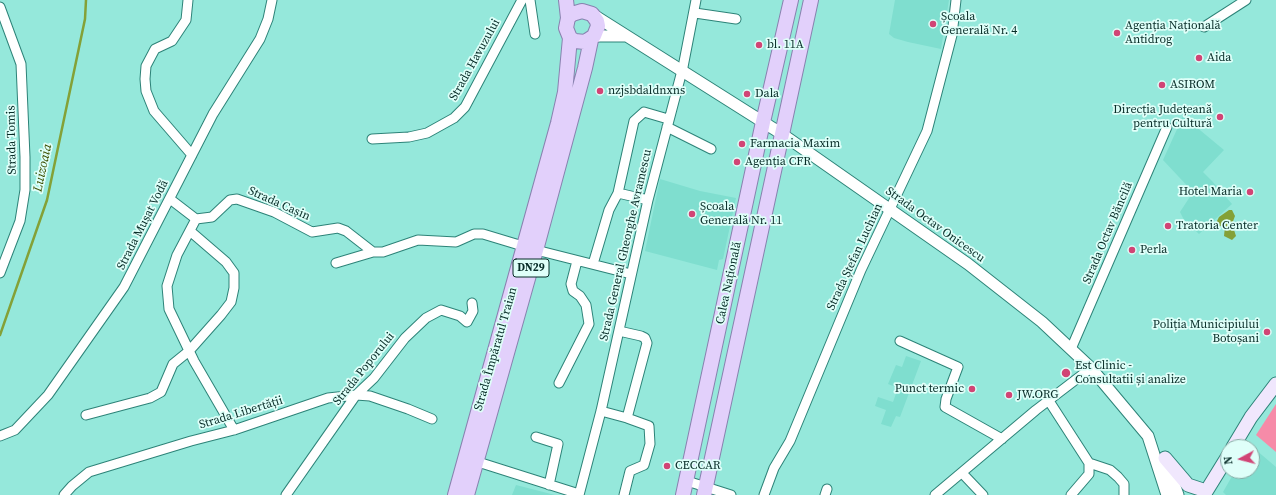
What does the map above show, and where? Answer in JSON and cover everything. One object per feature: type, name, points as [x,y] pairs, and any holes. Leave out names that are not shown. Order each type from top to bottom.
[{"type":"main road","name":"DN29","points":[[566,0],[568,18],[566,28],[570,38]]},
{"type":"main road","name":"Calea Națională","points":[[683,495],[763,122],[791,0]]},
{"type":"main road","name":"Calea Națională","points":[[705,491],[812,0]]},
{"type":"main road","name":"DN29","points":[[586,8],[597,23],[592,38]]},
{"type":"main road","points":[[568,18],[576,12],[586,8]]},
{"type":"main road","points":[[570,38],[580,42],[592,38]]},
{"type":"main road","name":"Strada Împăratul Traian","points":[[467,495],[478,462],[560,118],[565,92],[570,38]]},
{"type":"main road","name":"Strada Împăratul Traian","points":[[455,495],[585,68],[592,38]]},
{"type":"main road","points":[[1238,439],[1251,417],[1276,384]]},
{"type":"main road","points":[[1165,458],[1188,485],[1205,493],[1220,469]]},
{"type":"street","points":[[188,0],[186,20],[172,41],[155,49],[146,66],[145,79],[146,91],[154,111],[192,155]]},
{"type":"street","name":"Strada Mușat Vodă","points":[[0,436],[15,430],[48,395],[124,287],[213,114],[260,39],[268,20],[272,0]]},
{"type":"street","name":"Strada Havuzului","points":[[372,139],[409,137],[428,133],[454,118],[468,101],[522,0]]},
{"type":"street","points":[[530,0],[535,34]]},
{"type":"street","name":"Strada General Gheorghe Avramescu","points":[[579,495],[601,411],[648,200],[667,123],[682,71],[695,13],[696,0]]},
{"type":"street","name":"Strada Ștefan Luchian","points":[[764,495],[774,468],[790,441],[861,270],[927,131],[952,35],[956,0]]},
{"type":"street","points":[[1204,27],[1246,0]]},
{"type":"street","name":"Strada Tomis","points":[[0,6],[21,64],[25,190],[20,221],[0,273]]},
{"type":"street","name":"Strada Octav Onicescu","points":[[586,8],[626,36],[782,134],[891,209],[1006,293],[1042,322],[1091,368],[1148,436],[1168,495]]},
{"type":"street","points":[[695,13],[736,19]]},
{"type":"street","points":[[592,38],[626,36]]},
{"type":"street","points":[[593,264],[609,210],[618,193],[634,121],[644,112],[667,123],[711,150]]},
{"type":"street","name":"Strada Octav Băncilă","points":[[1071,349],[1167,126]]},
{"type":"street","points":[[618,193],[648,200]]},
{"type":"street","points":[[170,199],[196,219],[177,254],[168,286],[169,309],[189,351],[234,430]]},
{"type":"street","name":"Strada Cașin","points":[[196,219],[212,216],[230,200],[237,199],[274,212],[312,232],[338,228],[346,231],[373,252]]},
{"type":"street","points":[[86,415],[150,398],[161,392],[173,364],[189,351],[225,311],[231,302],[234,288],[234,273],[226,262],[190,231]]},
{"type":"street","points":[[336,263],[373,252],[383,252],[418,240],[456,242],[474,234],[483,234],[577,261],[631,274]]},
{"type":"street","points":[[559,383],[589,324],[586,305],[580,296],[573,291],[571,284],[577,261]]},
{"type":"street","name":"Strada Poporului","points":[[286,495],[356,395],[374,378],[405,338],[426,318],[441,310],[460,316],[467,322],[473,311],[472,303]]},
{"type":"street","points":[[619,331],[641,336],[645,338],[647,343],[627,418]]},
{"type":"street","points":[[900,341],[958,367],[946,399],[945,407],[1002,439]]},
{"type":"street","points":[[935,495],[1091,368]]},
{"type":"street","name":"Strada Libertății","points":[[64,495],[72,486],[90,472],[191,440],[234,430],[328,398],[356,395],[370,396],[408,408],[432,419]]},
{"type":"street","points":[[1049,401],[1089,463],[1090,474],[1071,495]]},
{"type":"street","points":[[601,411],[627,418],[648,426],[650,444],[644,465],[630,471],[624,495]]},
{"type":"street","points":[[1148,436],[1165,458],[1178,495]]},
{"type":"street","points":[[536,437],[558,444],[549,485]]},
{"type":"street","points":[[478,462],[579,495]]},
{"type":"street","points":[[1089,463],[1110,470],[1118,477],[1124,484],[1124,495]]},
{"type":"street","points":[[962,473],[983,495]]},
{"type":"street","points":[[686,481],[705,491],[731,495]]},
{"type":"shaded area","name":"Școala Generală Nr. 4","points":[[895,0],[949,0],[941,49],[894,38],[889,34]]},
{"type":"shaded area","points":[[1183,116],[1224,150],[1203,172],[1232,204],[1199,234],[1184,220],[1180,212],[1193,192],[1163,160]]},
{"type":"shaded area","name":"Școala Generală Nr. 11","points":[[660,179],[700,191],[736,198],[723,259],[719,260],[717,270],[645,251]]},
{"type":"shaded area","points":[[1229,210],[1232,210],[1235,216],[1232,224],[1236,236],[1232,240],[1224,236],[1225,226],[1219,226],[1217,221],[1219,217]]},
{"type":"shaded area","points":[[906,356],[921,361],[900,417],[896,416],[891,427],[881,424],[886,410],[875,406],[878,397],[893,402],[898,388],[888,384],[896,365],[902,367]]},
{"type":"shaded area","points":[[1276,404],[1276,452],[1256,435]]},
{"type":"shaded area","points":[[1260,453],[1276,467],[1276,495],[1226,495],[1223,492],[1230,479],[1260,479]]},
{"type":"shaded area","points":[[516,485],[555,495],[512,495]]},
{"type":"waterway","name":"Luizoaia","points":[[0,335],[47,200],[85,19],[86,0]]},
{"type":"place","name":"Școala Generală Nr. 4","points":[[933,24]]},
{"type":"place","name":"Agenția Națională Antidrog","points":[[1117,33]]},
{"type":"place","name":"bl. 11A","points":[[759,45]]},
{"type":"place","name":"Aida","points":[[1199,58]]},
{"type":"place","name":"ASIROM","points":[[1162,85]]},
{"type":"place","name":"nzjsbdaldnxns","points":[[600,91]]},
{"type":"place","name":"Dala","points":[[747,94]]},
{"type":"place","name":"Direcția Județeană pentru Cultură","points":[[1220,117]]},
{"type":"place","name":"Farmacia Maxim","points":[[742,144]]},
{"type":"place","name":"Agenția CFR","points":[[737,162]]},
{"type":"place","name":"Hotel Maria","points":[[1250,192]]},
{"type":"place","name":"Școala Generală Nr. 11","points":[[692,214]]},
{"type":"place","name":"Tratoria Center","points":[[1168,226]]},
{"type":"place","name":"Perla","points":[[1132,250]]},
{"type":"place","name":"Poliția Municipiului Botoșani","points":[[1267,332]]},
{"type":"place","name":"Est Clinic - Consultatii și analize","points":[[1066,373]]},
{"type":"place","name":"Punct termic","points":[[972,389]]},
{"type":"place","name":"JW.ORG","points":[[1009,395]]},
{"type":"place","name":"CECCAR","points":[[667,466]]}]
